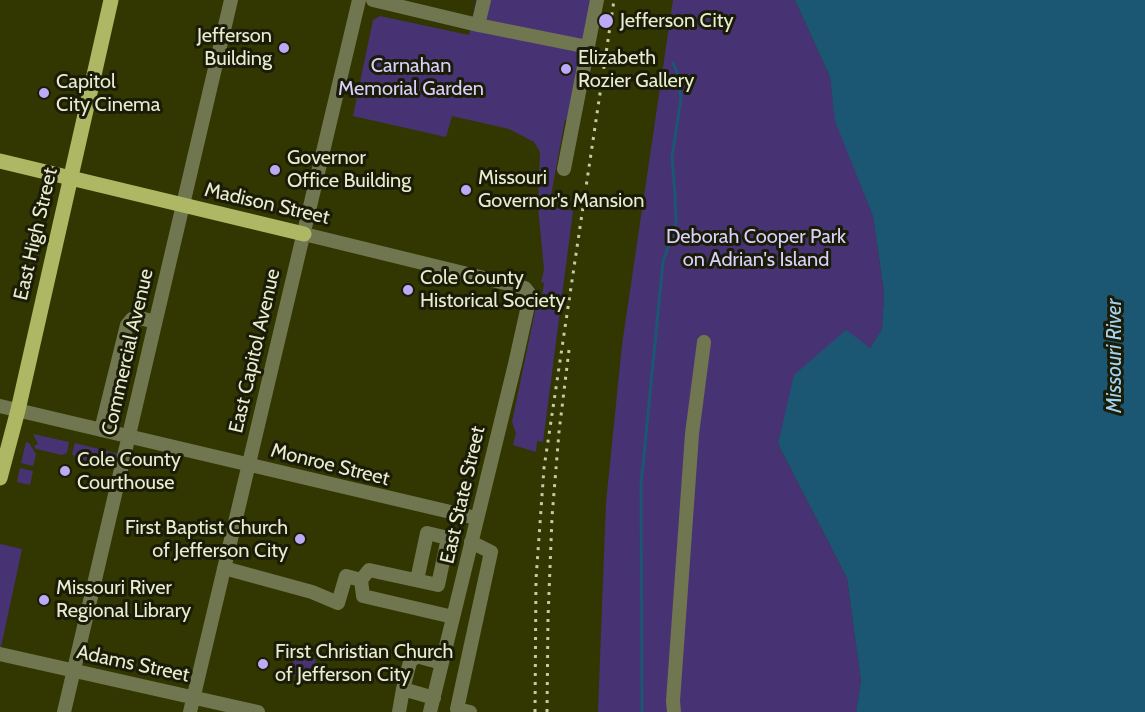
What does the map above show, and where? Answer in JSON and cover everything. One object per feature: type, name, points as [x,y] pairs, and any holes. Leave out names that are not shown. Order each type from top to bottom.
[{"type":"main road","name":"East High Street","points":[[0,478],[18,411],[111,0]]},
{"type":"main road","name":"Madison Street","points":[[0,161],[304,234]]},
{"type":"street","name":"Commercial Avenue","points":[[64,712],[231,0]]},
{"type":"street","name":"East Capitol Avenue","points":[[190,712],[359,0]]},
{"type":"street","points":[[373,0],[478,25],[588,47]]},
{"type":"street","points":[[478,25],[484,0]]},
{"type":"street","points":[[564,170],[597,0]]},
{"type":"street","name":"Madison Street","points":[[304,234],[525,288]]},
{"type":"street","name":"East State Street","points":[[430,712],[529,301],[529,293],[525,288]]},
{"type":"street","points":[[101,430],[127,325],[132,319],[140,318],[155,322]]},
{"type":"street","points":[[675,712],[673,701],[692,434],[704,342]]},
{"type":"street","name":"Monroe Street","points":[[0,406],[476,518]]},
{"type":"street","points":[[417,580],[432,509]]},
{"type":"street","points":[[427,533],[448,538],[438,585]]},
{"type":"street","points":[[470,712],[457,709],[491,552],[471,542]]},
{"type":"street","points":[[224,568],[312,592],[338,603],[346,576],[361,580]]},
{"type":"street","points":[[453,617],[363,596],[361,580],[369,570],[460,590]]},
{"type":"street","name":"Adams Street","points":[[0,654],[258,712]]},
{"type":"street","points":[[399,712],[410,662],[416,656],[442,663]]},
{"type":"street","points":[[403,689],[434,698]]},
{"type":"green space","name":"Carnahan Memorial Garden","points":[[476,0],[593,0],[568,120],[565,120],[549,206],[573,211],[543,442],[537,441],[536,452],[513,445],[516,433],[512,422],[537,302],[541,303],[544,283],[541,282],[544,270],[538,206],[540,152],[534,142],[509,129],[452,116],[446,137],[353,116],[373,20],[380,16],[469,35]]},
{"type":"green space","name":"Deborah Cooper Park on Adrian's Island","points":[[673,0],[795,0],[830,77],[836,121],[873,216],[884,292],[882,329],[870,348],[778,444],[847,578],[861,681],[856,712],[598,712],[606,503],[622,345]]},
{"type":"green space","points":[[33,434],[69,442],[67,453],[62,455],[36,449],[34,446],[38,444]]},
{"type":"green space","points":[[26,442],[36,454],[33,466],[21,463]]},
{"type":"green space","points":[[75,443],[119,454],[119,468],[76,458],[72,454]]},
{"type":"green space","points":[[20,468],[33,471],[30,485],[17,482]]},
{"type":"green space","points":[[0,544],[22,549],[1,647],[0,647]]},
{"type":"green space","points":[[296,652],[312,656],[316,661],[310,680],[290,675]]},
{"type":"water","name":"Missouri River","points":[[795,0],[1145,0],[1145,712],[856,712],[861,681],[847,578],[778,444],[794,375],[846,330],[870,348],[882,329],[884,292],[873,216],[835,121],[830,77]]},
{"type":"waterway","points":[[642,712],[641,485],[663,262],[676,223],[672,157],[681,98],[678,75],[673,63]]},
{"type":"railway","points":[[535,712],[536,579],[544,468],[614,0]]},
{"type":"railway","points":[[547,712],[552,517],[569,350]]},
{"type":"place","name":"Jefferson City","points":[[606,21]]},
{"type":"place","name":"Jefferson Building","points":[[284,48]]},
{"type":"place","name":"Elizabeth Rozier Gallery","points":[[566,69]]},
{"type":"place","name":"Capitol City Cinema","points":[[44,93]]},
{"type":"place","name":"Governor Office Building","points":[[275,170]]},
{"type":"place","name":"Missouri Governor's Mansion","points":[[466,190]]},
{"type":"place","name":"Cole County Historical Society","points":[[408,290]]},
{"type":"place","name":"Cole County Courthouse","points":[[65,471]]},
{"type":"place","name":"First Baptist Church of Jefferson City","points":[[300,539]]},
{"type":"place","name":"Missouri River Regional Library","points":[[44,600]]},
{"type":"place","name":"First Christian Church of Jefferson City","points":[[263,664]]}]
